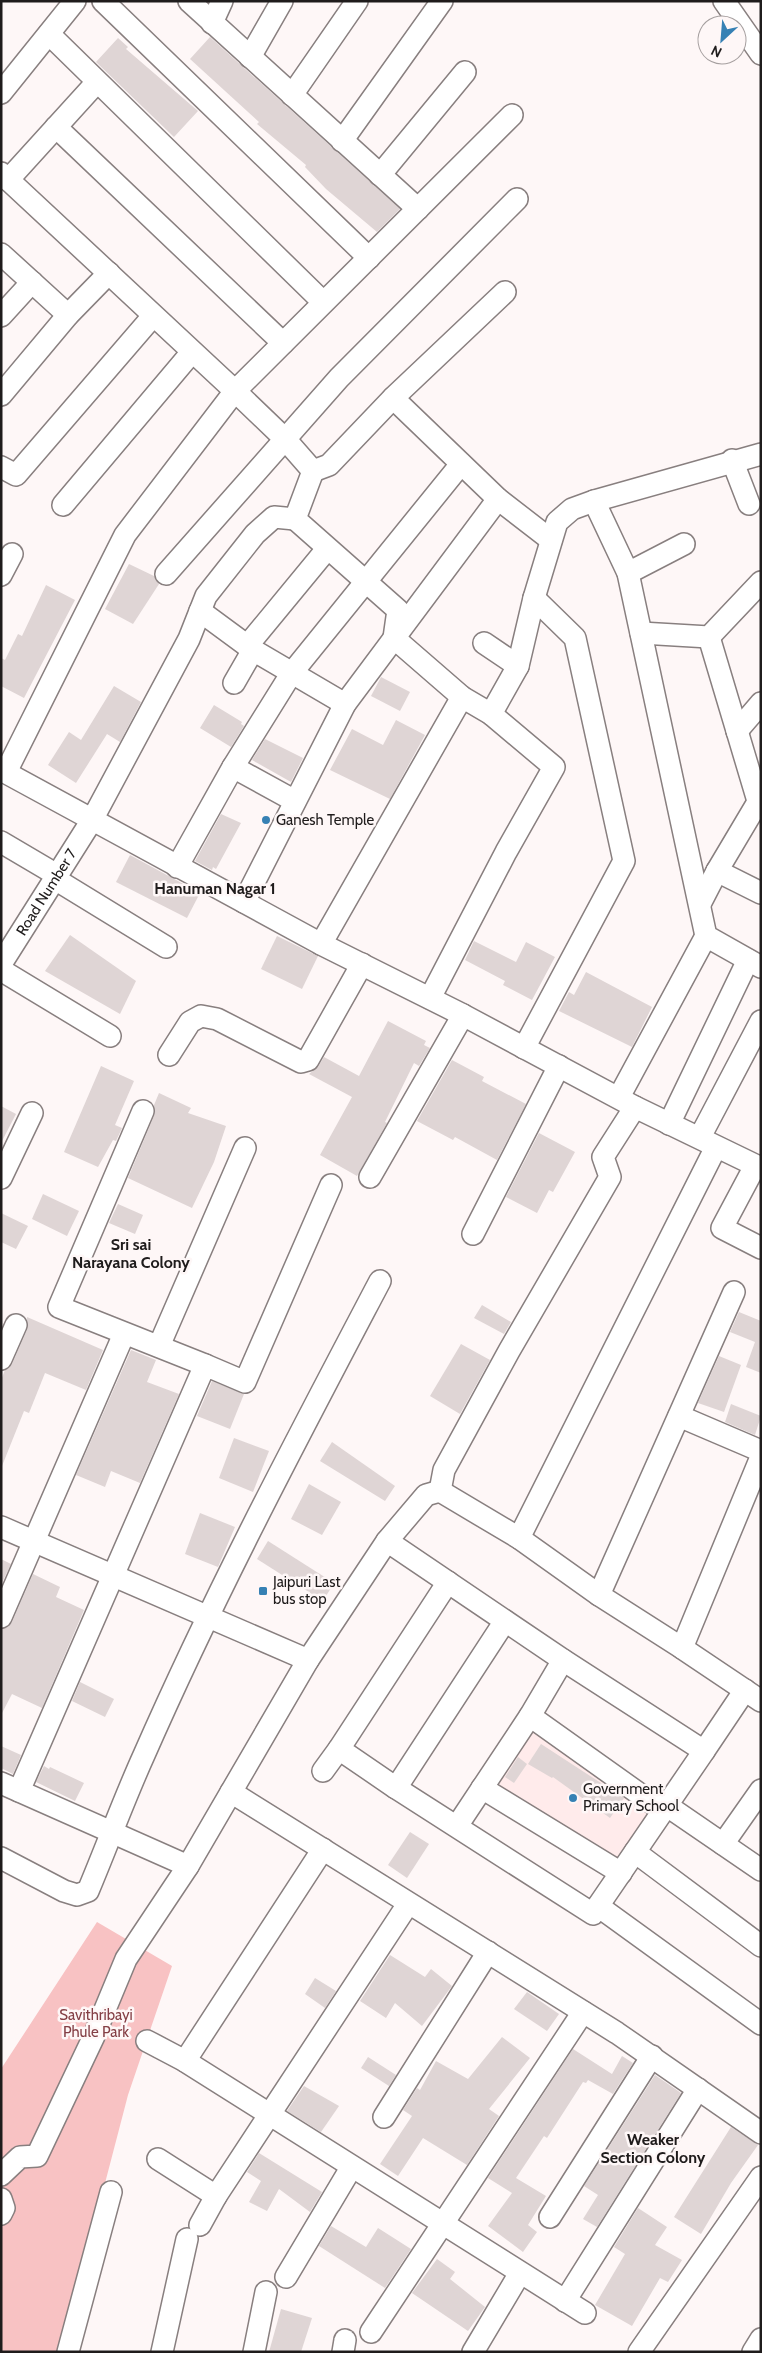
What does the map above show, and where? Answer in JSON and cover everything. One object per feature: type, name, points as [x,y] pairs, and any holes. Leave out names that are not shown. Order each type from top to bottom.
[{"type":"street","points":[[1,93],[75,1]]},
{"type":"street","points":[[103,1],[368,258]]},
{"type":"street","points":[[189,1],[418,209]]},
{"type":"street","points":[[212,23],[222,1]]},
{"type":"street","points":[[250,57],[282,1]]},
{"type":"street","points":[[292,95],[357,1]]},
{"type":"street","points":[[342,141],[442,1]]},
{"type":"street","points":[[724,1],[761,54]]},
{"type":"street","points":[[48,34],[323,302]]},
{"type":"street","points":[[380,175],[465,72]]},
{"type":"street","points":[[97,82],[56,127],[5,177],[235,391],[284,439],[313,471]]},
{"type":"street","points":[[512,115],[235,391],[125,535],[4,771],[321,944],[463,1015],[669,1124],[758,1167],[722,1228],[761,1248]]},
{"type":"street","points":[[56,127],[282,343]]},
{"type":"street","points":[[166,574],[339,378],[518,199]]},
{"type":"street","points":[[1,254],[68,315]]},
{"type":"street","points":[[1,395],[68,315],[108,273]]},
{"type":"street","points":[[1,316],[32,282]]},
{"type":"street","points":[[313,471],[330,465],[393,398],[505,292]]},
{"type":"street","points":[[1,467],[16,475],[153,316]]},
{"type":"street","points":[[63,505],[192,352]]},
{"type":"street","points":[[393,398],[498,499],[551,540]]},
{"type":"street","points":[[491,714],[518,666],[534,598],[558,522],[572,509],[594,501],[732,460],[761,454]]},
{"type":"street","points":[[732,460],[749,504]]},
{"type":"street","points":[[177,866],[233,767],[291,674],[461,464]]},
{"type":"street","points":[[313,471],[295,519],[398,610],[394,638]]},
{"type":"street","points":[[244,902],[345,704],[498,499]]},
{"type":"street","points":[[440,1491],[444,1470],[509,1351],[610,1177],[603,1158],[627,1102],[706,936],[628,573],[594,501]]},
{"type":"street","name":"Road Number 7","points":[[1,964],[92,820],[189,639],[206,596],[255,534],[274,517],[295,519]]},
{"type":"street","points":[[628,573],[684,544]]},
{"type":"street","points":[[234,683],[250,648],[327,549]]},
{"type":"street","points":[[1,575],[12,554]]},
{"type":"street","points":[[641,633],[709,637],[761,582]]},
{"type":"street","points":[[524,1048],[624,861],[575,638],[534,598]]},
{"type":"street","points":[[200,611],[250,648],[291,674],[345,704]]},
{"type":"street","points":[[700,904],[717,870],[760,800],[709,637]]},
{"type":"street","points":[[394,638],[462,697],[491,714],[554,767],[506,852],[430,998]]},
{"type":"street","points":[[484,643],[518,666]]},
{"type":"street","points":[[321,944],[462,697]]},
{"type":"street","points":[[737,731],[761,703]]},
{"type":"street","points":[[233,767],[295,801]]},
{"type":"street","points":[[1,842],[166,947]]},
{"type":"street","points":[[717,870],[761,893]]},
{"type":"street","points":[[669,1124],[755,963],[706,936]]},
{"type":"street","points":[[169,1055],[190,1022],[201,1016],[217,1018],[301,1062],[308,1060],[362,964]]},
{"type":"street","points":[[1,970],[110,1036]]},
{"type":"street","points":[[370,1178],[463,1015]]},
{"type":"street","points":[[519,1538],[708,1142],[761,1021]]},
{"type":"street","points":[[473,1234],[559,1066]]},
{"type":"street","points":[[143,1111],[59,1307],[124,1334],[160,1346],[246,1382],[331,1185]]},
{"type":"street","points":[[1,1178],[32,1113]]},
{"type":"street","points":[[160,1346],[245,1148]]},
{"type":"street","points":[[1,1858],[64,1891],[77,1895],[88,1891],[144,1755],[209,1617],[289,1455],[380,1281]]},
{"type":"street","points":[[599,1595],[734,1292]]},
{"type":"street","points":[[1,1359],[16,1325]]},
{"type":"street","points":[[1,1617],[124,1334]]},
{"type":"street","points":[[188,1866],[112,1834],[10,1787],[115,1576],[205,1365]]},
{"type":"street","points":[[679,1416],[761,1451]]},
{"type":"street","points":[[682,1648],[761,1457]]},
{"type":"street","points":[[1,2175],[20,2157],[37,2156],[94,2036],[126,1959],[188,1866],[308,1660],[387,1541],[426,1495],[440,1491],[519,1538],[599,1595],[753,1696],[704,1751],[593,1914],[396,1788],[339,1749]]},
{"type":"street","points":[[1,1527],[308,1660]]},
{"type":"street","points":[[387,1541],[563,1660],[704,1751]]},
{"type":"street","points":[[324,1772],[448,1582]]},
{"type":"street","points":[[396,1788],[505,1620]]},
{"type":"street","points":[[457,1826],[530,1716],[563,1660]]},
{"type":"street","points":[[530,1716],[664,1808],[761,1870]]},
{"type":"street","points":[[482,1788],[621,1873]]},
{"type":"street","points":[[723,1844],[761,1791]]},
{"type":"street","points":[[231,1792],[652,2056],[761,2133]]},
{"type":"street","points":[[185,2061],[323,1849]]},
{"type":"street","points":[[635,1852],[761,1946]]},
{"type":"street","points":[[162,2352],[193,2232],[408,1904]]},
{"type":"street","points":[[598,1906],[761,2024]]},
{"type":"street","points":[[384,2118],[488,1952]]},
{"type":"street","points":[[371,2332],[582,2012]]},
{"type":"street","points":[[147,2041],[185,2061],[270,2114],[351,2168],[442,2222],[585,2314]]},
{"type":"street","points":[[550,2217],[652,2056]]},
{"type":"street","points":[[565,2301],[698,2089]]},
{"type":"street","points":[[158,2158],[216,2196]]},
{"type":"street","points":[[286,2277],[351,2168]]},
{"type":"street","points":[[639,2352],[761,2177]]},
{"type":"street","points":[[68,2352],[111,2192]]},
{"type":"street","points":[[1,2199],[4,2208],[1,2214]]},
{"type":"street","points":[[472,2352],[520,2273]]},
{"type":"street","points":[[254,2352],[266,2292]]},
{"type":"street","points":[[753,2352],[761,2339]]},
{"type":"shaded area","name":"Government Primary School","points":[[532,1727],[652,1812],[619,1864],[491,1785]]},
{"type":"green space","name":"Savithribayi Phule Park","points":[[97,1922],[172,1966],[128,2095],[61,2352],[1,2352],[1,2069]]},
{"type":"building","points":[[210,37],[400,209],[377,232],[326,189],[305,167],[306,165],[257,124],[259,122],[190,59]]},
{"type":"building","points":[[118,38],[128,47],[126,49],[198,111],[174,137],[96,62]]},
{"type":"building","points":[[129,564],[154,576],[159,584],[133,624],[105,609]]},
{"type":"building","points":[[46,585],[75,600],[24,698],[1,686],[1,658],[5,660],[18,634],[22,636]]},
{"type":"building","points":[[381,677],[410,692],[400,711],[371,696]]},
{"type":"building","points":[[114,686],[141,702],[120,742],[107,734],[76,783],[48,765],[69,732],[81,740]]},
{"type":"building","points":[[214,705],[242,722],[241,724],[244,726],[231,747],[200,728]]},
{"type":"building","points":[[396,720],[425,735],[390,799],[330,770],[352,729],[383,745]]},
{"type":"building","points":[[265,739],[303,758],[291,782],[252,760]]},
{"type":"building","points":[[221,814],[241,823],[216,869],[213,867],[212,870],[195,861]]},
{"type":"building","points":[[130,855],[200,893],[187,918],[116,882]]},
{"type":"building","points":[[70,935],[136,981],[120,1014],[45,971]]},
{"type":"building","points":[[277,936],[318,956],[302,989],[261,969]]},
{"type":"building","points":[[474,941],[516,962],[526,942],[555,957],[532,1000],[503,985],[505,981],[465,960]]},
{"type":"building","points":[[586,972],[652,1007],[632,1047],[559,1011],[569,992],[574,995]]},
{"type":"building","points":[[388,1021],[426,1041],[424,1045],[430,1048],[419,1066],[414,1063],[385,1122],[387,1123],[357,1176],[320,1155],[352,1097],[309,1074],[318,1067],[324,1057],[359,1076]]},
{"type":"building","points":[[452,1060],[484,1077],[482,1081],[526,1104],[497,1160],[455,1137],[453,1140],[417,1121]]},
{"type":"building","points":[[101,1066],[134,1081],[115,1125],[122,1128],[116,1141],[113,1140],[98,1167],[64,1152]]},
{"type":"building","points":[[159,1093],[191,1108],[188,1113],[226,1126],[214,1162],[192,1208],[128,1178],[154,1116],[154,1105]]},
{"type":"building","points":[[1,1106],[16,1114],[1,1143]]},
{"type":"building","points":[[539,1133],[575,1152],[553,1192],[549,1190],[537,1213],[506,1197]]},
{"type":"building","points":[[43,1194],[79,1211],[67,1236],[32,1219]]},
{"type":"building","points":[[118,1204],[143,1215],[135,1234],[109,1223]]},
{"type":"building","points":[[1,1213],[28,1226],[16,1249],[1,1242]]},
{"type":"building","points":[[482,1305],[511,1322],[504,1334],[474,1318]]},
{"type":"building","points":[[739,1312],[761,1321],[761,1373],[746,1367],[755,1342],[730,1332]]},
{"type":"building","points":[[27,1317],[103,1350],[86,1390],[45,1373],[29,1413],[24,1411],[2,1466],[1,1380],[5,1370],[12,1364],[27,1330]]},
{"type":"building","points":[[461,1344],[490,1360],[460,1414],[430,1396]]},
{"type":"building","points":[[131,1350],[156,1360],[147,1382],[179,1394],[140,1483],[111,1471],[105,1487],[76,1475]]},
{"type":"building","points":[[719,1356],[741,1365],[724,1412],[698,1403]]},
{"type":"building","points":[[212,1381],[244,1394],[230,1429],[197,1416]]},
{"type":"building","points":[[731,1404],[761,1416],[755,1435],[725,1422]]},
{"type":"building","points":[[234,1438],[269,1451],[253,1492],[219,1478]]},
{"type":"building","points":[[332,1442],[395,1486],[385,1501],[320,1461]]},
{"type":"building","points":[[309,1484],[341,1502],[322,1535],[291,1519]]},
{"type":"building","points":[[200,1513],[235,1527],[218,1567],[185,1554]]},
{"type":"building","points":[[268,1541],[334,1583],[323,1601],[257,1559]]},
{"type":"building","points":[[1,1559],[11,1564],[1,1585]]},
{"type":"building","points":[[33,1574],[60,1587],[56,1597],[84,1610],[42,1708],[12,1694],[1,1715],[1,1629],[8,1627],[12,1622]]},
{"type":"building","points":[[80,1682],[114,1699],[105,1717],[72,1701]]},
{"type":"building","points":[[541,1744],[624,1798],[610,1818],[553,1777],[528,1764]]},
{"type":"building","points":[[1,1746],[21,1755],[13,1774],[1,1768]]},
{"type":"building","points":[[518,1757],[527,1764],[514,1783],[505,1777]]},
{"type":"building","points":[[44,1766],[84,1783],[75,1801],[36,1782]]},
{"type":"building","points":[[410,1832],[429,1844],[407,1878],[388,1865]]},
{"type":"building","points":[[390,1955],[425,1977],[431,1969],[452,1986],[422,2026],[395,2003],[386,2018],[360,2001]]},
{"type":"building","points":[[315,1978],[336,1991],[325,2008],[305,1994]]},
{"type":"building","points":[[527,1992],[559,2014],[547,2031],[514,2009]]},
{"type":"building","points":[[502,2037],[530,2058],[489,2109],[499,2116],[467,2165],[423,2138],[398,2176],[380,2164],[412,2116],[403,2110],[417,2088],[420,2090],[436,2061],[468,2079]]},
{"type":"building","points":[[573,2049],[612,2074],[622,2056],[633,2063],[613,2094],[588,2080],[586,2083],[583,2082],[547,2138],[544,2136],[516,2178],[546,2196],[528,2225],[537,2232],[523,2252],[488,2226],[512,2193],[488,2178]]},
{"type":"building","points":[[368,2057],[396,2075],[389,2086],[361,2068]]},
{"type":"building","points":[[655,2075],[681,2093],[597,2227],[583,2219],[598,2195],[584,2186]]},
{"type":"building","points":[[304,2086],[339,2106],[321,2132],[287,2111]]},
{"type":"building","points":[[731,2127],[758,2145],[731,2183],[701,2234],[674,2217]]},
{"type":"building","points":[[259,2153],[322,2192],[310,2212],[279,2189],[267,2211],[249,2202],[261,2181],[247,2172]]},
{"type":"building","points":[[638,2208],[667,2227],[655,2245],[682,2260],[668,2282],[660,2278],[632,2326],[595,2305],[625,2254],[614,2247]]},
{"type":"building","points":[[331,2226],[366,2247],[378,2228],[411,2249],[385,2288],[319,2246]]},
{"type":"building","points":[[437,2259],[455,2272],[450,2279],[485,2307],[468,2331],[412,2293]]},
{"type":"building","points":[[281,2309],[312,2318],[301,2352],[269,2352]]},
{"type":"place","name":"Ganesh Temple","points":[[266,820]]},
{"type":"place","name":"Jaipuri Last bus stop","points":[[263,1591]]},
{"type":"place","name":"Government Primary School","points":[[573,1798]]},
{"type":"district","name":"Hanuman Nagar 1","points":[[215,888]]},
{"type":"district","name":"Sri sai Narayana Colony","points":[[131,1253]]},
{"type":"district","name":"Weaker Section Colony","points":[[653,2148]]}]
